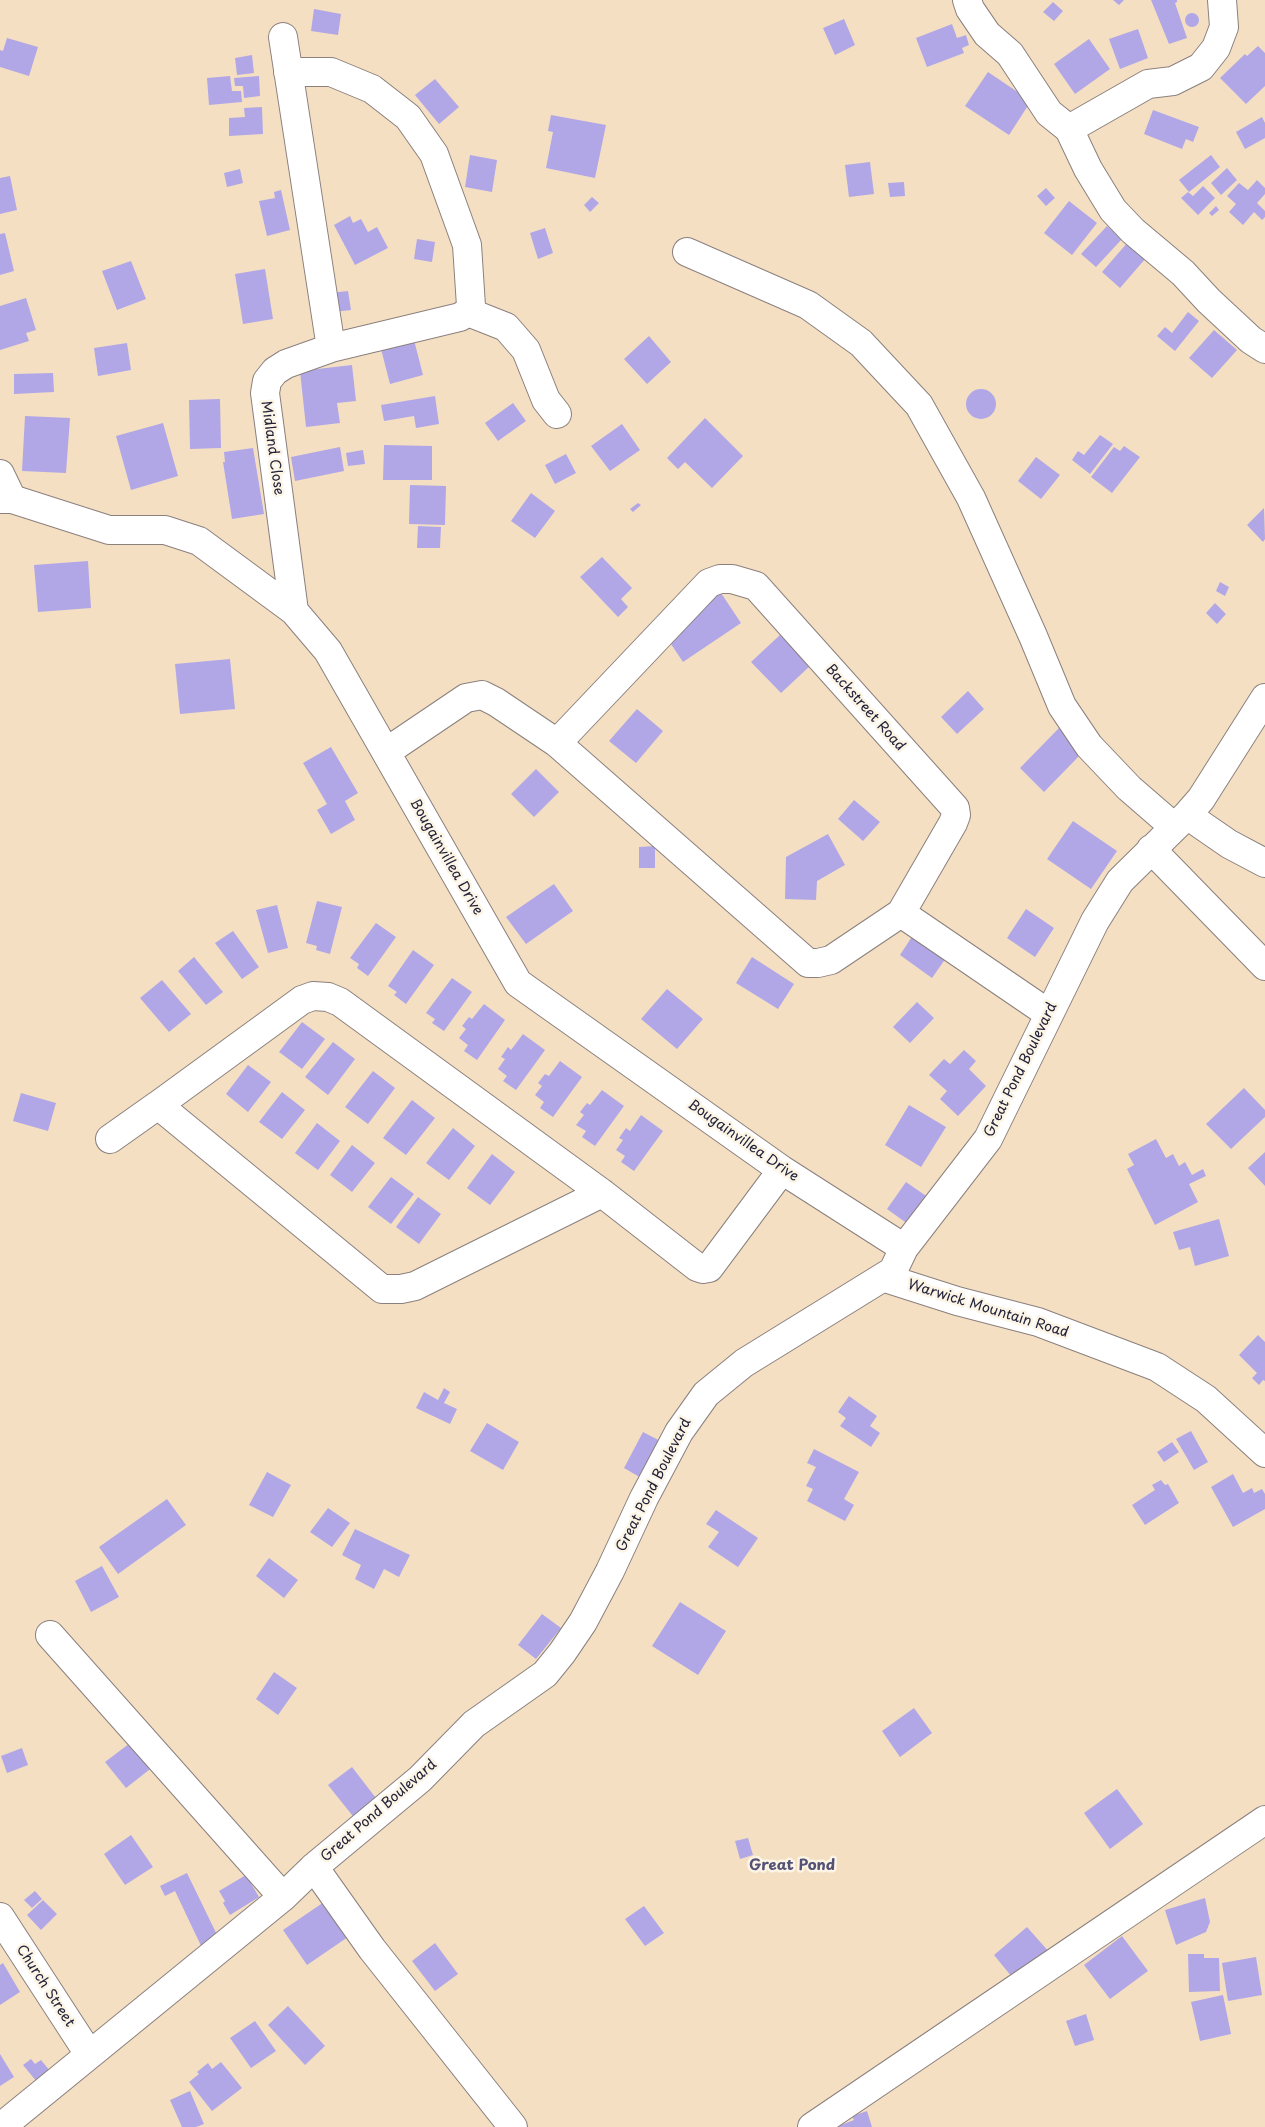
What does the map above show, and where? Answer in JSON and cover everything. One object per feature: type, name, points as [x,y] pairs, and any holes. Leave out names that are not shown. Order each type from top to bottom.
[{"type":"street","points":[[967,0],[970,9],[987,34],[1010,54],[1049,113],[1069,129],[1088,169],[1112,210],[1133,231],[1183,273],[1209,301],[1251,340],[1265,348]]},
{"type":"street","points":[[1069,129],[1148,84],[1173,82],[1201,68],[1216,48],[1224,27],[1222,0]]},
{"type":"street","points":[[282,37],[331,348]]},
{"type":"street","points":[[288,72],[330,72],[372,89],[408,117],[434,154],[467,245],[471,306],[468,312],[506,327],[526,350],[546,400],[557,414]]},
{"type":"street","points":[[687,252],[808,305],[861,343],[919,405],[971,498],[1062,706],[1089,746],[1129,788],[1181,821],[1265,863]]},
{"type":"street","name":"Midland Close","points":[[294,611],[265,393],[267,381],[275,371],[286,364],[331,348],[460,317],[468,312]]},
{"type":"street","points":[[0,474],[6,499]]},
{"type":"street","name":"Bougainvillea Drive","points":[[6,499],[109,530],[165,530],[199,541],[294,611],[328,651],[518,983],[782,1170],[904,1248]]},
{"type":"street","name":"Backstreet Road","points":[[557,743],[709,583],[720,579],[732,579],[756,586],[955,808],[956,815],[953,823],[900,913]]},
{"type":"street","points":[[386,752],[466,698],[482,695],[496,702],[557,743],[808,962],[818,964],[831,960],[900,913],[1048,1014]]},
{"type":"street","name":"Great Pond Boulevard","points":[[15,2122],[89,2054],[283,1897],[314,1866],[420,1779],[474,1724],[538,1680],[562,1653],[597,1597],[644,1498],[686,1420],[712,1387],[744,1363],[885,1278],[893,1271],[904,1248],[988,1139],[1095,922],[1120,881],[1181,821],[1200,799],[1265,698]]},
{"type":"street","points":[[1151,849],[1265,966]]},
{"type":"street","points":[[110,1140],[302,1000],[313,996],[340,1002],[602,1192],[697,1267],[709,1268],[782,1170]]},
{"type":"street","points":[[158,1104],[382,1289],[401,1289],[415,1286],[602,1192]]},
{"type":"street","name":"Warwick Mountain Road","points":[[885,1278],[958,1301],[1038,1322],[1157,1367],[1206,1399],[1265,1453]]},
{"type":"street","points":[[50,1636],[283,1897]]},
{"type":"street","points":[[812,2127],[1265,1820]]},
{"type":"street","points":[[314,1866],[372,1949],[513,2127]]},
{"type":"street","name":"Church Street","points":[[0,1917],[89,2054]]},
{"type":"building","points":[[1113,0],[1124,0],[1119,5]]},
{"type":"building","points":[[1151,0],[1177,0],[1175,3],[1187,38],[1169,44]]},
{"type":"building","points":[[1053,2],[1063,11],[1054,21],[1043,12]]},
{"type":"building","points":[[314,9],[341,14],[338,35],[311,31]]},
{"type":"building","points":[[1192,13],[1197,15],[1199,20],[1197,25],[1192,27],[1187,25],[1185,20],[1187,15]]},
{"type":"building","points":[[844,19],[855,45],[835,55],[823,28]]},
{"type":"building","points":[[952,24],[957,38],[966,35],[969,45],[962,48],[964,53],[927,67],[916,38]]},
{"type":"building","points":[[1138,29],[1148,58],[1120,69],[1109,39]]},
{"type":"building","points":[[7,38],[38,47],[29,76],[0,67],[0,50],[3,51]]},
{"type":"building","points":[[1089,39],[1110,69],[1075,94],[1054,64]]},
{"type":"building","points":[[1258,46],[1265,53],[1265,86],[1246,104],[1220,78],[1245,54],[1247,56]]},
{"type":"building","points":[[252,55],[254,73],[237,75],[235,58]]},
{"type":"building","points":[[988,72],[1031,101],[1009,135],[965,106]]},
{"type":"building","points":[[230,76],[232,91],[241,91],[242,102],[209,105],[207,78]]},
{"type":"building","points":[[259,76],[260,96],[244,98],[243,86],[235,86],[234,78]]},
{"type":"building","points":[[435,79],[459,107],[439,124],[415,95]]},
{"type":"building","points":[[262,107],[263,134],[229,136],[229,118],[245,117],[244,108]]},
{"type":"building","points":[[1153,110],[1199,127],[1193,142],[1186,139],[1182,149],[1144,134]]},
{"type":"building","points":[[551,115],[606,125],[595,178],[546,168],[553,132],[548,131]]},
{"type":"building","points":[[1262,117],[1265,123],[1265,138],[1245,149],[1236,132]]},
{"type":"building","points":[[470,155],[497,160],[492,192],[465,187]]},
{"type":"building","points":[[1211,155],[1220,167],[1189,192],[1179,180]]},
{"type":"building","points":[[870,162],[874,194],[849,197],[845,165]]},
{"type":"building","points":[[1227,168],[1237,180],[1221,195],[1211,183]]},
{"type":"building","points":[[240,169],[243,183],[227,187],[224,173]]},
{"type":"building","points":[[10,176],[17,210],[0,214],[0,178]]},
{"type":"building","points":[[1257,180],[1265,188],[1265,194],[1257,203],[1265,211],[1265,217],[1262,220],[1254,212],[1243,225],[1229,212],[1236,204],[1227,196],[1239,183],[1248,190]]},
{"type":"building","points":[[904,182],[905,196],[890,197],[888,183]]},
{"type":"building","points":[[1203,186],[1215,198],[1198,215],[1181,198],[1188,192],[1193,196]]},
{"type":"building","points":[[1046,188],[1055,198],[1046,206],[1037,196]]},
{"type":"building","points":[[281,190],[290,230],[267,236],[259,201],[275,198],[274,192]]},
{"type":"building","points":[[592,197],[599,203],[590,212],[584,205]]},
{"type":"building","points":[[1069,201],[1097,223],[1072,255],[1044,233]]},
{"type":"building","points":[[1216,206],[1219,210],[1212,216],[1209,213]]},
{"type":"building","points":[[350,216],[353,223],[361,219],[368,232],[377,227],[388,248],[355,265],[334,225]]},
{"type":"building","points":[[1107,226],[1122,239],[1096,267],[1081,254]]},
{"type":"building","points":[[545,228],[553,253],[538,259],[530,233]]},
{"type":"building","points":[[5,233],[14,271],[0,275],[0,234]]},
{"type":"building","points":[[417,239],[435,242],[432,262],[414,259]]},
{"type":"building","points":[[1128,242],[1146,258],[1120,288],[1102,272]]},
{"type":"building","points":[[131,261],[146,299],[117,310],[102,271]]},
{"type":"building","points":[[265,269],[273,319],[243,324],[235,274]]},
{"type":"building","points":[[348,291],[351,310],[333,312],[330,293]]},
{"type":"building","points":[[26,298],[36,330],[26,333],[29,341],[0,350],[0,306]]},
{"type":"building","points":[[1188,312],[1199,321],[1175,351],[1157,336],[1165,327],[1172,333]]},
{"type":"building","points":[[1214,330],[1237,350],[1212,378],[1189,358]]},
{"type":"building","points":[[649,336],[671,362],[647,384],[624,359]]},
{"type":"building","points":[[414,340],[423,375],[390,384],[381,349]]},
{"type":"building","points":[[127,343],[131,370],[98,376],[94,348]]},
{"type":"building","points":[[352,365],[356,401],[337,403],[340,423],[306,427],[300,371]]},
{"type":"building","points":[[53,373],[54,392],[14,394],[14,374]]},
{"type":"building","points":[[981,389],[992,393],[996,404],[992,415],[981,419],[970,415],[966,404],[970,393]]},
{"type":"building","points":[[435,396],[439,424],[416,428],[414,416],[384,421],[381,405]]},
{"type":"building","points":[[220,399],[221,448],[190,449],[189,400]]},
{"type":"building","points":[[513,403],[526,421],[498,441],[485,423]]},
{"type":"building","points":[[25,416],[70,418],[66,473],[22,471]]},
{"type":"building","points":[[705,418],[743,456],[712,488],[685,462],[678,469],[667,458]]},
{"type":"building","points":[[163,423],[178,476],[131,490],[116,436]]},
{"type":"building","points":[[622,424],[640,450],[610,471],[591,446]]},
{"type":"building","points":[[1100,435],[1113,444],[1090,474],[1072,460],[1078,451],[1084,455]]},
{"type":"building","points":[[384,445],[432,446],[432,480],[383,480]]},
{"type":"building","points":[[1124,446],[1140,457],[1112,493],[1091,477],[1114,447],[1120,451]]},
{"type":"building","points":[[340,447],[344,471],[295,481],[291,457]]},
{"type":"building","points":[[253,448],[264,514],[232,519],[223,462],[225,462],[224,452]]},
{"type":"building","points":[[363,450],[365,464],[348,466],[346,453]]},
{"type":"building","points":[[566,454],[576,473],[555,484],[545,465]]},
{"type":"building","points":[[1036,457],[1060,475],[1041,499],[1018,481]]},
{"type":"building","points":[[410,485],[446,486],[445,525],[409,524]]},
{"type":"building","points":[[531,493],[555,511],[535,538],[511,521]]},
{"type":"building","points":[[638,503],[641,505],[633,512],[630,509]]},
{"type":"building","points":[[1264,508],[1265,539],[1263,542],[1247,525]]},
{"type":"building","points":[[418,526],[441,527],[440,548],[417,548]]},
{"type":"building","points":[[602,557],[632,588],[621,599],[628,607],[618,617],[580,577]]},
{"type":"building","points":[[88,561],[91,608],[38,612],[34,565]]},
{"type":"building","points":[[1220,582],[1229,587],[1225,596],[1216,591]]},
{"type":"building","points":[[721,593],[741,623],[683,662],[663,632]]},
{"type":"building","points":[[1215,603],[1226,614],[1217,624],[1206,613]]},
{"type":"building","points":[[780,635],[810,666],[781,693],[751,662]]},
{"type":"building","points":[[230,659],[235,709],[180,714],[175,664]]},
{"type":"building","points":[[968,691],[984,709],[957,734],[941,717]]},
{"type":"building","points":[[637,709],[663,731],[636,763],[609,741]]},
{"type":"building","points":[[1059,728],[1083,752],[1044,792],[1020,768]]},
{"type":"building","points":[[331,747],[358,793],[345,801],[355,820],[331,834],[317,810],[327,804],[303,763]]},
{"type":"building","points":[[536,769],[559,792],[534,817],[511,794]]},
{"type":"building","points":[[854,800],[880,822],[863,841],[838,819]]},
{"type":"building","points":[[1073,821],[1117,851],[1091,889],[1047,859]]},
{"type":"building","points":[[828,834],[845,865],[817,881],[816,900],[785,899],[786,857]]},
{"type":"building","points":[[655,846],[655,868],[639,868],[639,847]]},
{"type":"building","points":[[554,884],[573,911],[526,944],[506,917]]},
{"type":"building","points":[[317,901],[342,907],[330,954],[316,950],[317,946],[306,943]]},
{"type":"building","points":[[277,905],[288,948],[268,953],[256,910]]},
{"type":"building","points":[[1026,909],[1054,928],[1035,957],[1007,938]]},
{"type":"building","points":[[376,923],[396,937],[368,976],[357,968],[359,964],[350,958]]},
{"type":"building","points":[[233,931],[259,967],[242,979],[215,943]]},
{"type":"building","points":[[913,935],[946,958],[932,978],[900,955]]},
{"type":"building","points":[[413,950],[434,965],[406,1004],[394,995],[397,992],[388,986]]},
{"type":"building","points":[[194,957],[223,992],[206,1005],[178,971]]},
{"type":"building","points":[[752,957],[794,984],[778,1009],[736,983]]},
{"type":"building","points":[[452,978],[472,992],[444,1031],[432,1023],[435,1019],[426,1013]]},
{"type":"building","points":[[162,980],[191,1014],[169,1032],[140,998]]},
{"type":"building","points":[[667,989],[703,1019],[677,1049],[641,1019]]},
{"type":"building","points":[[917,1002],[934,1018],[910,1043],[893,1027]]},
{"type":"building","points":[[484,1004],[505,1020],[477,1060],[464,1051],[468,1045],[459,1038],[466,1029],[462,1026],[469,1017],[472,1019]]},
{"type":"building","points":[[302,1022],[325,1039],[302,1069],[279,1052]]},
{"type":"building","points":[[523,1034],[545,1050],[516,1090],[503,1081],[507,1076],[498,1069],[505,1059],[501,1057],[508,1047],[511,1050]]},
{"type":"building","points":[[333,1042],[355,1059],[328,1095],[305,1077]]},
{"type":"building","points":[[964,1050],[976,1061],[969,1069],[986,1086],[958,1116],[940,1099],[947,1091],[929,1075],[944,1059],[950,1064]]},
{"type":"building","points":[[560,1061],[582,1077],[553,1117],[540,1108],[544,1102],[535,1095],[542,1086],[538,1083],[545,1074],[549,1076]]},
{"type":"building","points":[[248,1065],[271,1082],[248,1112],[226,1094]]},
{"type":"building","points":[[373,1071],[395,1088],[368,1124],[345,1107]]},
{"type":"building","points":[[1244,1088],[1265,1110],[1265,1117],[1231,1149],[1206,1124]]},
{"type":"building","points":[[602,1090],[624,1106],[595,1146],[582,1137],[586,1131],[576,1125],[584,1115],[580,1112],[587,1103],[590,1105]]},
{"type":"building","points":[[282,1092],[305,1110],[282,1139],[259,1122]]},
{"type":"building","points":[[21,1093],[56,1103],[48,1131],[13,1121]]},
{"type":"building","points":[[412,1100],[435,1118],[406,1155],[383,1138]]},
{"type":"building","points":[[909,1105],[946,1127],[921,1167],[885,1145]]},
{"type":"building","points":[[641,1115],[663,1131],[634,1171],[621,1162],[625,1156],[616,1150],[623,1140],[619,1138],[626,1128],[630,1131]]},
{"type":"building","points":[[317,1123],[340,1141],[318,1170],[295,1153]]},
{"type":"building","points":[[453,1128],[475,1146],[449,1180],[426,1163]]},
{"type":"building","points":[[1156,1139],[1166,1158],[1173,1154],[1179,1166],[1185,1162],[1192,1175],[1203,1169],[1206,1176],[1189,1184],[1198,1202],[1155,1225],[1127,1169],[1134,1165],[1128,1154]]},
{"type":"building","points":[[352,1145],[375,1163],[352,1192],[330,1175]]},
{"type":"building","points":[[1265,1152],[1265,1186],[1248,1168]]},
{"type":"building","points":[[492,1154],[515,1172],[490,1205],[467,1188]]},
{"type":"building","points":[[391,1177],[414,1194],[391,1224],[368,1207]]},
{"type":"building","points":[[906,1182],[932,1200],[912,1227],[887,1209]]},
{"type":"building","points":[[418,1197],[441,1214],[419,1244],[396,1227]]},
{"type":"building","points":[[1219,1219],[1229,1256],[1195,1266],[1190,1247],[1179,1250],[1173,1232]]},
{"type":"building","points":[[1258,1335],[1265,1342],[1265,1381],[1263,1380],[1259,1385],[1252,1378],[1257,1373],[1239,1355]]},
{"type":"building","points":[[444,1388],[450,1392],[444,1403],[457,1409],[450,1424],[416,1408],[424,1392],[438,1400]]},
{"type":"building","points":[[849,1396],[877,1416],[870,1426],[880,1433],[871,1447],[840,1426],[846,1418],[838,1412]]},
{"type":"building","points":[[487,1423],[519,1442],[503,1470],[470,1451]]},
{"type":"building","points":[[1191,1431],[1208,1462],[1194,1470],[1176,1439]]},
{"type":"building","points":[[643,1432],[670,1446],[650,1483],[624,1468]]},
{"type":"building","points":[[1172,1442],[1179,1452],[1164,1462],[1157,1452]]},
{"type":"building","points":[[814,1449],[859,1472],[844,1499],[854,1505],[845,1521],[807,1501],[813,1489],[806,1486],[816,1467],[807,1463]]},
{"type":"building","points":[[267,1472],[291,1485],[273,1517],[249,1505]]},
{"type":"building","points":[[1233,1474],[1243,1493],[1252,1488],[1254,1493],[1262,1489],[1265,1494],[1265,1509],[1233,1527],[1211,1487]]},
{"type":"building","points":[[1161,1480],[1165,1485],[1168,1484],[1179,1503],[1145,1525],[1132,1505],[1155,1490],[1152,1485]]},
{"type":"building","points":[[167,1499],[186,1525],[118,1574],[99,1547]]},
{"type":"building","points":[[328,1508],[350,1523],[332,1547],[310,1532]]},
{"type":"building","points":[[716,1510],[758,1538],[738,1567],[708,1547],[719,1532],[706,1524]]},
{"type":"building","points":[[355,1529],[410,1555],[399,1577],[384,1569],[374,1589],[355,1579],[361,1565],[342,1555]]},
{"type":"building","points":[[269,1558],[298,1580],[284,1598],[256,1576]]},
{"type":"building","points":[[102,1566],[119,1597],[91,1612],[75,1581]]},
{"type":"building","points":[[680,1602],[726,1631],[698,1675],[652,1646]]},
{"type":"building","points":[[542,1614],[561,1628],[536,1659],[518,1645]]},
{"type":"building","points":[[274,1672],[297,1688],[278,1715],[256,1699]]},
{"type":"building","points":[[914,1708],[932,1733],[900,1757],[882,1731]]},
{"type":"building","points":[[134,1740],[154,1766],[126,1788],[105,1762]]},
{"type":"building","points":[[22,1748],[28,1765],[7,1773],[1,1756]]},
{"type":"building","points":[[352,1767],[379,1802],[356,1820],[328,1785]]},
{"type":"building","points":[[1117,1789],[1143,1824],[1110,1849],[1084,1813]]},
{"type":"building","points":[[131,1835],[153,1867],[125,1885],[104,1854]]},
{"type":"building","points":[[748,1838],[753,1855],[740,1859],[735,1841]]},
{"type":"building","points":[[187,1873],[220,1941],[203,1950],[175,1891],[165,1896],[160,1886]]},
{"type":"building","points":[[246,1875],[259,1897],[230,1915],[219,1891]]},
{"type":"building","points":[[35,1891],[42,1899],[32,1908],[24,1900]]},
{"type":"building","points":[[1205,1898],[1210,1922],[1206,1932],[1176,1945],[1165,1910]]},
{"type":"building","points":[[43,1900],[57,1914],[41,1930],[27,1915]]},
{"type":"building","points":[[324,1902],[348,1937],[307,1965],[283,1930]]},
{"type":"building","points":[[644,1906],[664,1933],[645,1946],[625,1919]]},
{"type":"building","points":[[1027,1927],[1050,1953],[1016,1982],[994,1955]]},
{"type":"building","points":[[1122,1936],[1148,1971],[1110,1999],[1084,1965]]},
{"type":"building","points":[[435,1943],[458,1974],[435,1991],[412,1961]]},
{"type":"building","points":[[1188,1954],[1204,1954],[1204,1958],[1219,1958],[1220,1991],[1189,1992]]},
{"type":"building","points":[[1256,1957],[1262,1995],[1228,2001],[1222,1963]]},
{"type":"building","points":[[3,1963],[20,1992],[0,2005],[0,1965]]},
{"type":"building","points":[[1223,1995],[1231,2034],[1200,2041],[1191,2002]]},
{"type":"building","points":[[288,2006],[325,2046],[305,2065],[268,2025]]},
{"type":"building","points":[[1086,2014],[1094,2040],[1075,2046],[1066,2021]]},
{"type":"building","points":[[255,2021],[276,2051],[251,2068],[230,2038]]},
{"type":"building","points":[[0,2054],[14,2077],[0,2086]]},
{"type":"building","points":[[31,2059],[35,2064],[41,2060],[50,2071],[37,2082],[23,2065]]},
{"type":"building","points":[[221,2062],[242,2088],[212,2111],[189,2082],[208,2063],[212,2069]]},
{"type":"building","points":[[190,2091],[204,2124],[196,2127],[182,2127],[170,2100]]},
{"type":"building","points":[[867,2111],[872,2127],[836,2127],[854,2120],[852,2116]]},
{"type":"district","name":"Great Pond","points":[[792,1866]]}]
